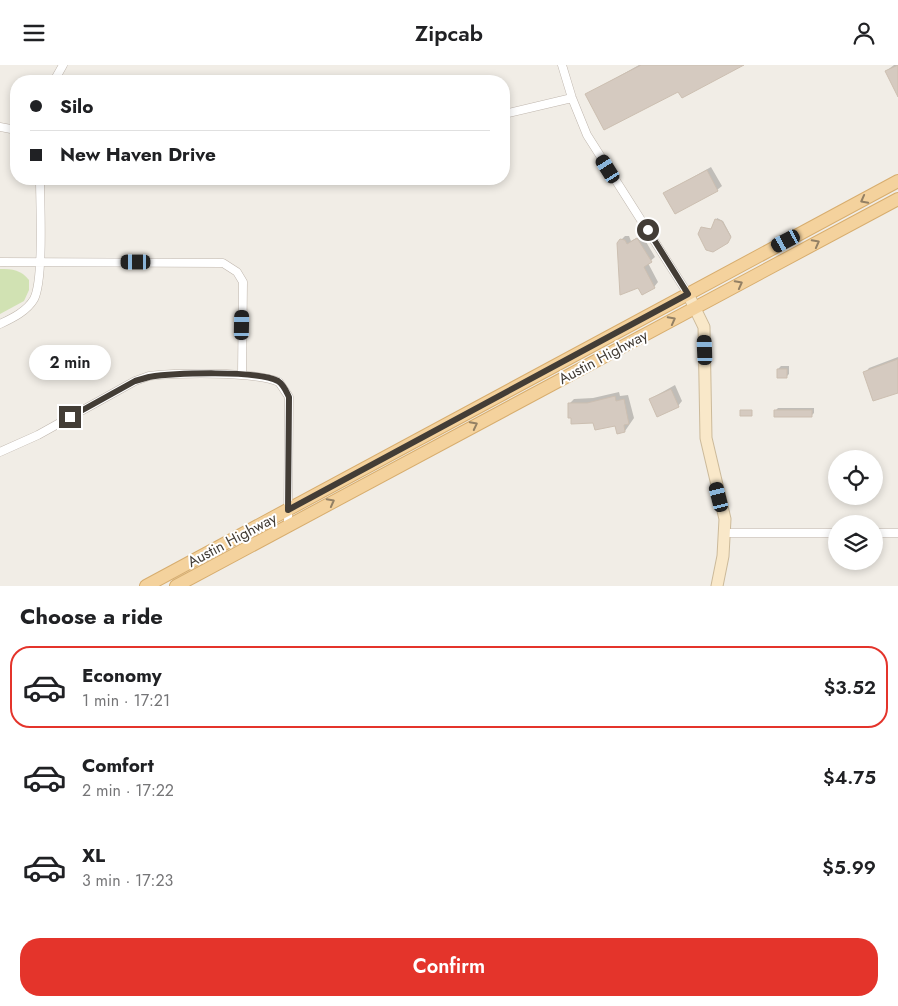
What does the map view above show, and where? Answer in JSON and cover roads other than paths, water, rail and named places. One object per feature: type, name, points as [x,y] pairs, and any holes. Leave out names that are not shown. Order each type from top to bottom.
[{"type":"main road","name":"Austin Highway","points":[[146,586],[898,181]]},
{"type":"main road","name":"Austin Highway","points":[[176,586],[898,199]]},
{"type":"street","points":[[562,65],[572,99],[587,135],[696,307],[704,327],[706,438],[725,519],[726,533],[717,586]]},
{"type":"street","points":[[510,113],[572,99]]},
{"type":"street","points":[[0,324],[18,315],[28,307],[35,297],[40,263],[40,185]]},
{"type":"street","points":[[0,262],[223,263],[237,272],[243,282],[242,375]]},
{"type":"street","points":[[0,452],[38,435],[135,381],[157,375],[263,376],[280,382],[289,397],[288,525]]},
{"type":"street","points":[[726,533],[828,533]]},
{"type":"street","points":[[883,533],[898,533]]}]
